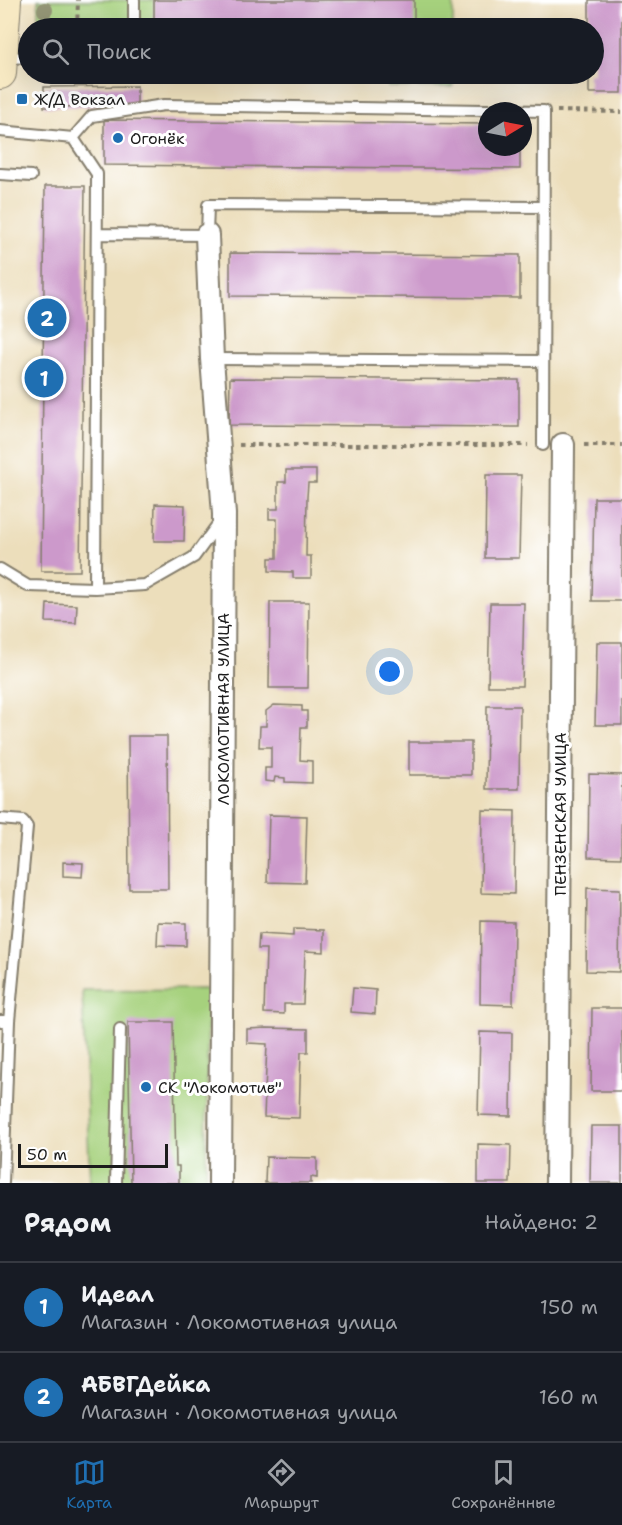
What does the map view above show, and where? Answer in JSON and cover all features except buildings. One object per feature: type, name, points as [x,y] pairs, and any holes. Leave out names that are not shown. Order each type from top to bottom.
[{"type":"street","points":[[5,0],[10,63]]},
{"type":"street","name":"ЛОКОМОТИВНАЯ УЛИЦА","points":[[207,235],[212,359],[224,514],[220,1183]]},
{"type":"street","name":"ПЕНЗЕНСКАЯ УЛИЦА","points":[[553,445],[557,1183]]},
{"type":"lane","points":[[134,0],[134,18]]},
{"type":"lane","points":[[73,138],[92,116],[164,105],[544,111],[543,361],[553,445]]},
{"type":"lane","points":[[0,131],[73,138]]},
{"type":"lane","points":[[73,138],[97,174],[95,588]]},
{"type":"lane","points":[[0,174],[31,176]]},
{"type":"lane","points":[[97,234],[207,235],[207,205],[544,207]]},
{"type":"lane","points":[[212,359],[543,361]]},
{"type":"lane","points":[[0,569],[28,586],[95,588],[145,585],[194,557],[224,514]]},
{"type":"lane","points":[[0,819],[23,821],[27,827],[4,1021],[3,1183]]},
{"type":"lane","points":[[116,1183],[120,1029]]},
{"type":"path","points":[[77,18],[78,0]]},
{"type":"path","points":[[544,111],[622,112]]},
{"type":"path","points":[[219,445],[622,445]]},
{"type":"green space","points":[[38,0],[453,0],[453,18],[38,18]]},
{"type":"green space","points":[[388,84],[453,84],[453,87],[388,87]]},
{"type":"green space","name":"СК \"Локомотив\"","points":[[208,989],[206,1183],[90,1183],[82,990]]},
{"type":"place","name":"Ж/Д Вокзал","points":[[22,99]]},
{"type":"place","name":"Огонёк","points":[[118,138]]},
{"type":"place","name":"АБВГДейка","points":[[47,318]]},
{"type":"place","name":"Идеал","points":[[44,378]]},
{"type":"place","name":"СК \"Локомотив\"","points":[[146,1087]]}]
